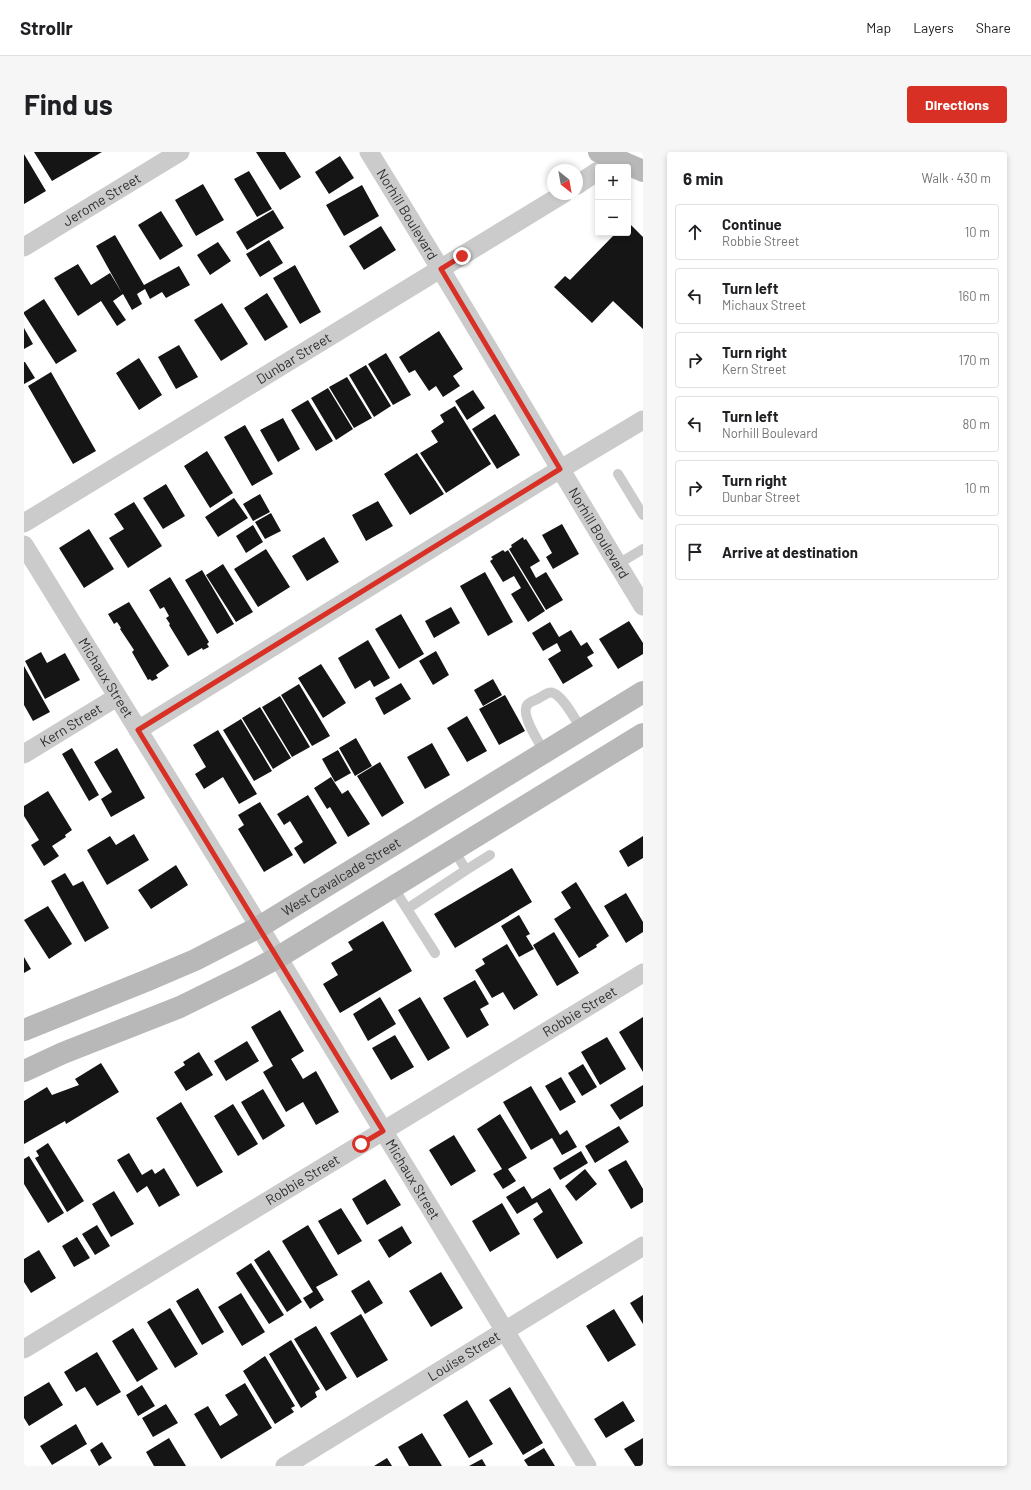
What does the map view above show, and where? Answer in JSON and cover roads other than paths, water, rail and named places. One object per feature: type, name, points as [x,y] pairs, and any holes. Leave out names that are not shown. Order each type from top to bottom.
[{"type":"main road","points":[[604,163],[643,171]]},
{"type":"main road","name":"West Cavalcade Street","points":[[24,1030],[154,978],[195,960],[259,927],[643,692]]},
{"type":"main road","points":[[24,1071],[63,1053],[180,1007],[277,958],[643,734]]},
{"type":"street","name":"Jerome Street","points":[[24,247],[180,152]]},
{"type":"street","name":"Norhill Boulevard","points":[[369,152],[643,606]]},
{"type":"street","points":[[583,180],[604,163]]},
{"type":"street","name":"Dunbar Street","points":[[24,522],[553,200]]},
{"type":"street","points":[[138,730],[560,469],[643,420]]},
{"type":"street","name":"Michaux Street","points":[[24,545],[259,927],[587,1466]]},
{"type":"street","name":"Kern Street","points":[[24,754],[117,697]]},
{"type":"street","name":"Robbie Street","points":[[24,1349],[643,973]]},
{"type":"street","name":"Louise Street","points":[[285,1466],[643,1246]]},
{"type":"lane","points":[[618,474],[643,515]]},
{"type":"lane","points":[[618,564],[643,549]]},
{"type":"lane","points":[[545,753],[527,717],[526,708],[528,704],[549,693],[554,693],[582,730]]},
{"type":"lane","points":[[454,850],[466,870]]},
{"type":"lane","points":[[407,909],[490,855]]},
{"type":"lane","points":[[393,887],[435,953]]}]
